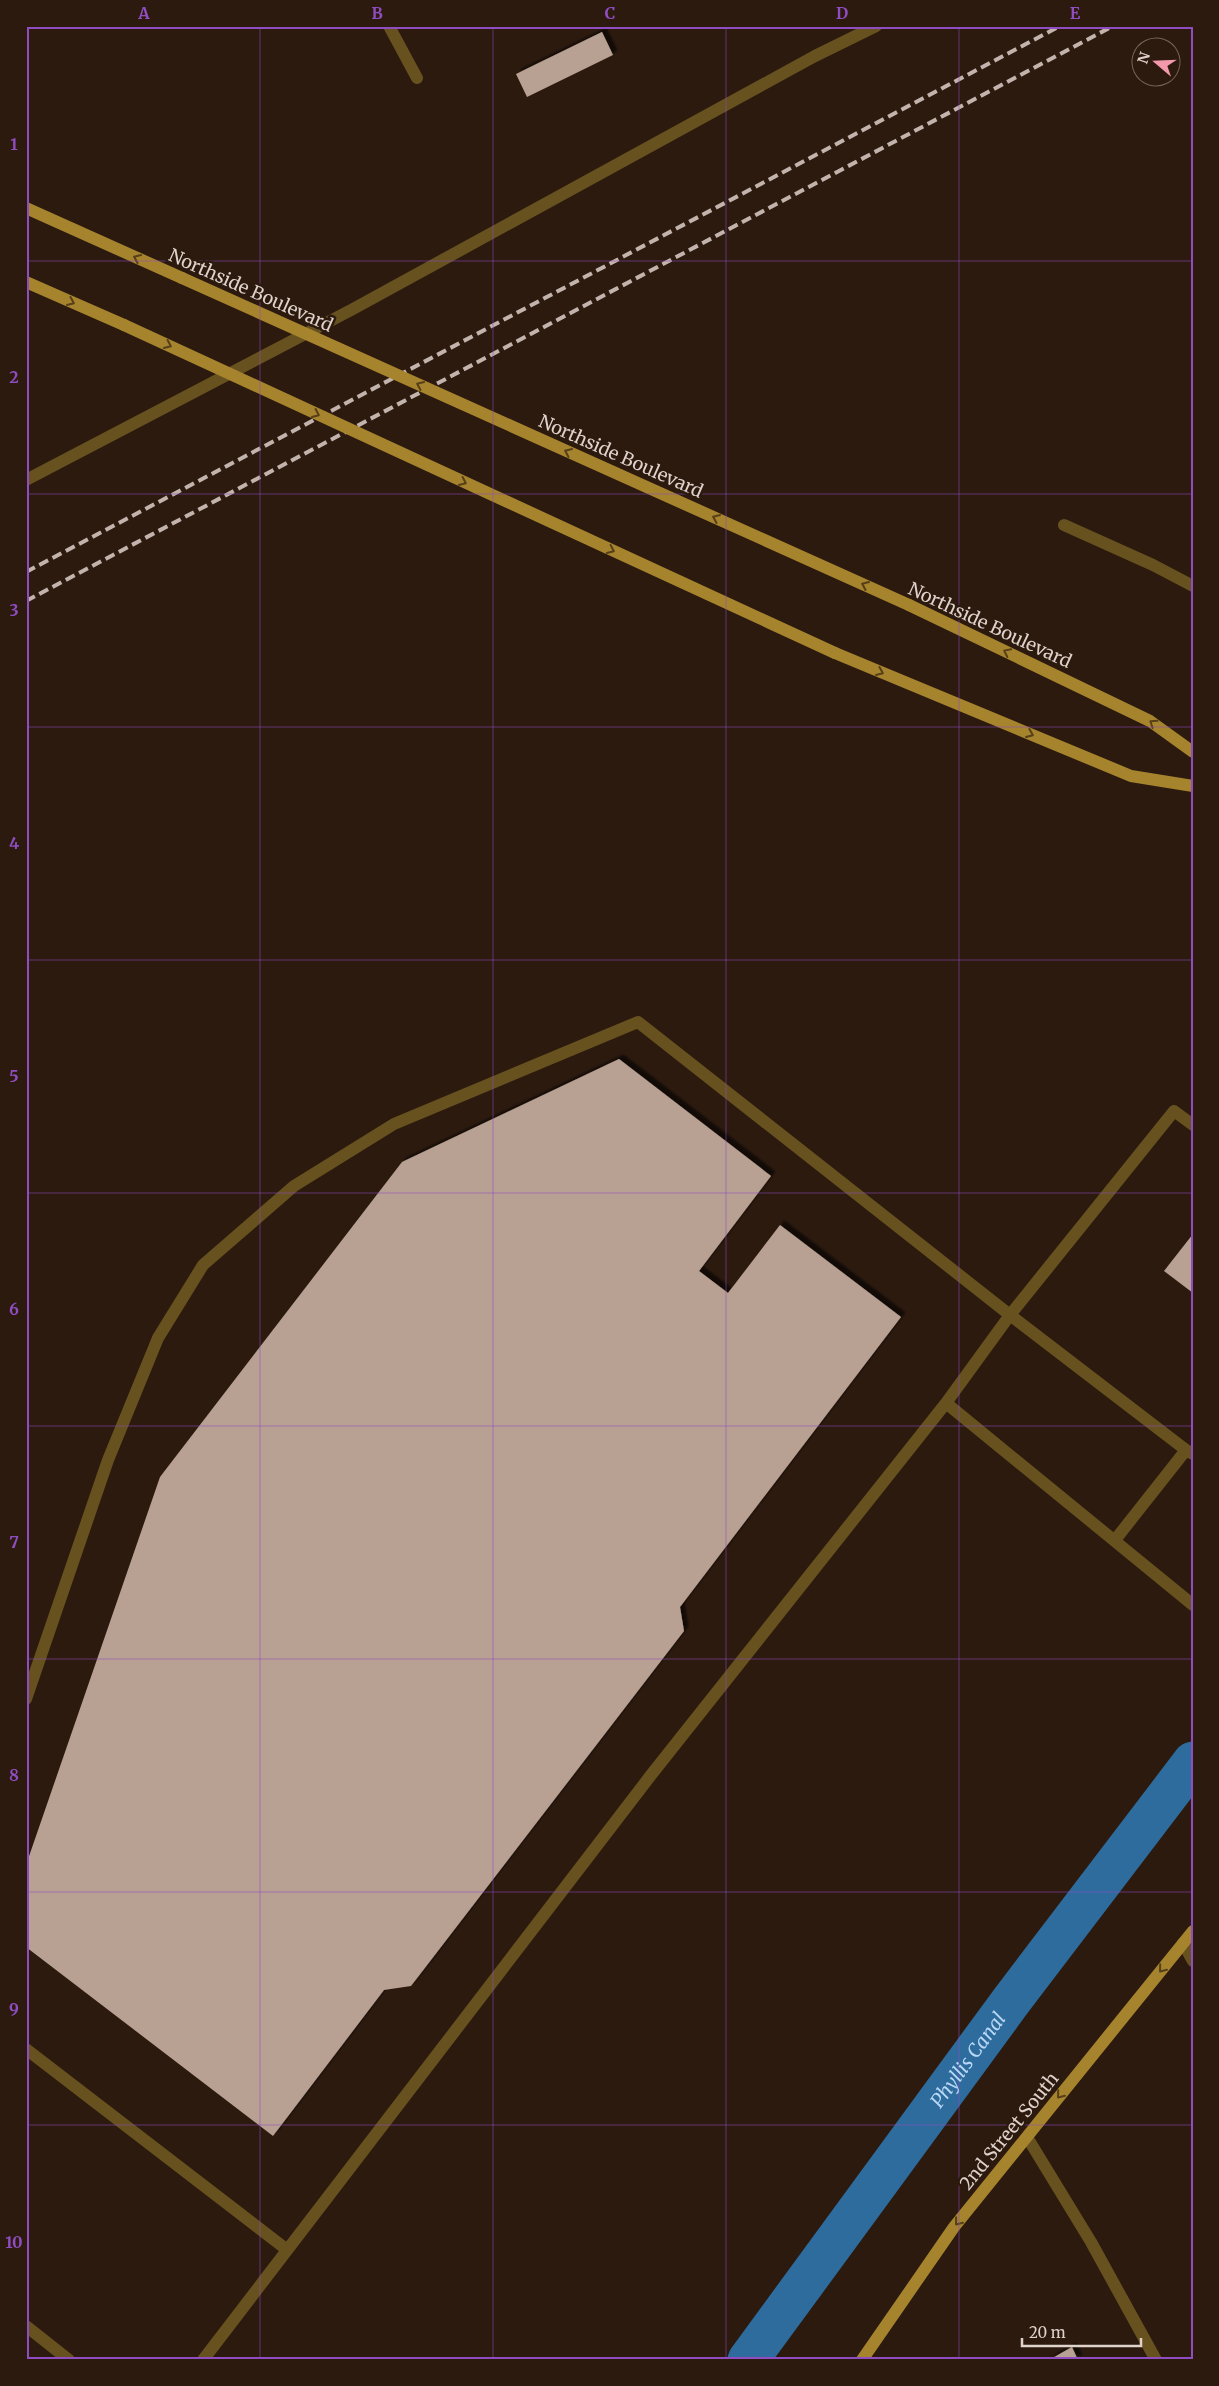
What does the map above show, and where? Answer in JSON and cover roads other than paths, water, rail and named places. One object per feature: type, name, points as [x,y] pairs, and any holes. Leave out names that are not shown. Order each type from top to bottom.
[{"type":"main road","name":"Northside Boulevard","points":[[26,208],[909,605],[1150,720],[1193,752]]},
{"type":"main road","points":[[26,282],[124,325],[835,653],[1131,776],[1193,786]]},
{"type":"main road","name":"2nd Street South","points":[[862,2360],[954,2227],[1193,1931]]},
{"type":"lane","points":[[389,26],[417,78]]},
{"type":"lane","points":[[26,480],[352,309],[815,56],[876,26]]},
{"type":"lane","points":[[1064,525],[1153,565],[1193,586]]},
{"type":"lane","points":[[26,1699],[108,1460],[154,1346],[203,1265],[294,1186],[394,1124],[638,1022],[1010,1315],[1190,1452],[1115,1540]]},
{"type":"lane","points":[[203,2360],[286,2249],[652,1775],[946,1403],[1010,1315],[1174,1110],[1193,1125]]},
{"type":"lane","points":[[946,1403],[1193,1605]]},
{"type":"lane","points":[[1183,1943],[1193,1961]]},
{"type":"lane","points":[[26,2049],[286,2249]]},
{"type":"lane","points":[[1027,2137],[1091,2242],[1156,2360]]},
{"type":"lane","points":[[26,2326],[70,2360]]},
{"type":"waterway","name":"Phyllis Canal","points":[[748,2360],[1011,2001],[1193,1762]]},
{"type":"railway","points":[[26,572],[1060,26]]},
{"type":"railway","points":[[26,601],[1113,26]]}]
